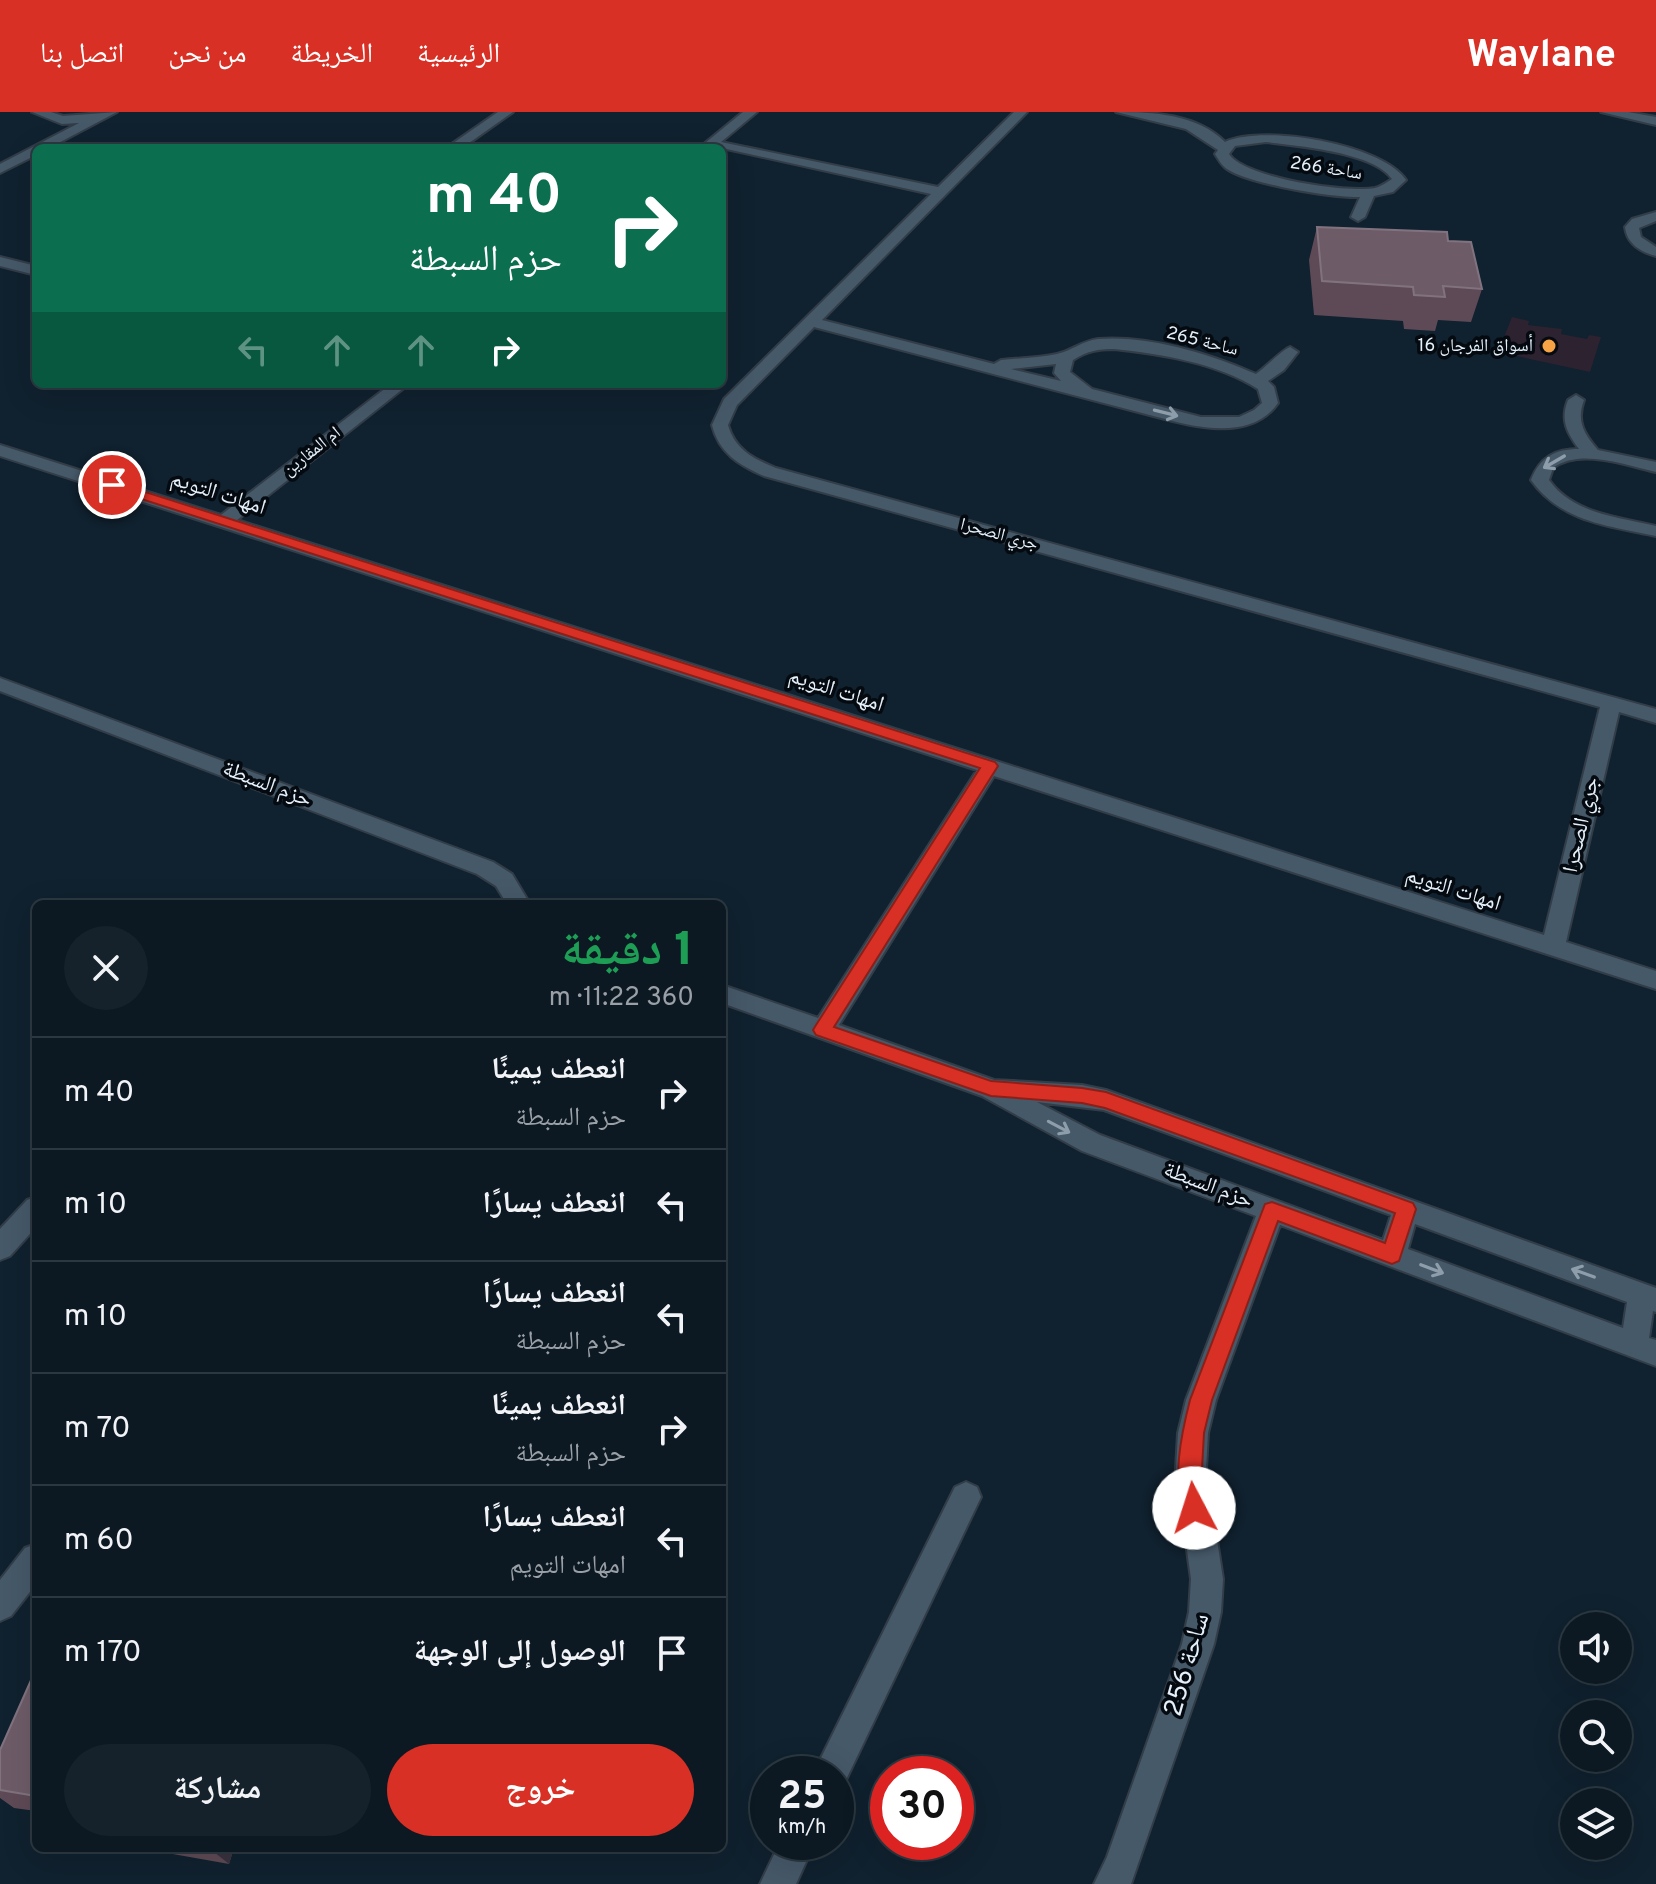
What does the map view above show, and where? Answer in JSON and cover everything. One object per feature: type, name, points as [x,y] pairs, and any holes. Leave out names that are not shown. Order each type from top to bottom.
[{"type":"street","points":[[43,144],[51,132],[44,115],[88,119],[111,112]]},
{"type":"street","points":[[49,144],[111,112]]},
{"type":"street","points":[[459,144],[507,112]]},
{"type":"street","points":[[711,144],[751,112]]},
{"type":"street","name":"جري الصحرا","points":[[1021,112],[723,414],[720,425],[728,446],[753,465],[1656,716]]},
{"type":"street","name":"ساحة 266","points":[[1122,112],[1225,128],[1376,159],[1399,174],[1399,180],[1389,189],[1368,194],[1341,192],[1240,171],[1224,160],[1224,148],[1211,136],[1178,123]]},
{"type":"street","points":[[1607,112],[1656,121]]},
{"type":"street","name":"ساحة 266","points":[[1224,148],[1241,140],[1280,140]]},
{"type":"street","points":[[726,149],[941,192]]},
{"type":"street","points":[[0,169],[32,152]]},
{"type":"street","points":[[1358,217],[1368,194]]},
{"type":"street","points":[[1656,216],[1637,222],[1631,234],[1636,241],[1656,252]]},
{"type":"street","points":[[0,261],[32,270]]},
{"type":"street","name":"ساحة 265","points":[[812,322],[1199,421],[1230,423],[1258,417],[1266,410],[1270,395],[1258,380],[1232,369],[1118,343],[1086,346],[1065,358],[987,365]]},
{"type":"street","points":[[1258,380],[1278,367],[1290,352]]},
{"type":"street","name":"ساحة 265","points":[[1065,358],[1062,373],[1077,388],[1090,394]]},
{"type":"street","name":"ام المقارين","points":[[224,521],[396,388]]},
{"type":"street","points":[[1576,400],[1572,410],[1574,431],[1592,453]]},
{"type":"street","name":"امهات التويم","points":[[0,450],[1656,980]]},
{"type":"street","points":[[1656,467],[1592,453],[1575,453],[1548,462],[1541,470],[1540,480],[1546,490],[1571,508],[1656,531]]},
{"type":"street","name":"حزم السبطة","points":[[0,684],[485,868],[504,880],[516,900]]},
{"type":"street","name":"جري الصحرا","points":[[1553,947],[1611,703]]},
{"type":"street","points":[[823,1030],[990,766]]},
{"type":"street","name":"حزم السبطة","points":[[726,995],[991,1089],[1091,1143],[1645,1349]]},
{"type":"street","name":"حزم السبطة","points":[[991,1089],[1082,1095],[1106,1100],[1649,1298]]},
{"type":"street","points":[[1392,1255],[1406,1209]]},
{"type":"street","name":"ساحة 256","points":[[1112,1884],[1122,1865],[1198,1644],[1205,1612],[1207,1579],[1191,1469],[1193,1433],[1201,1400],[1272,1210]]},
{"type":"street","points":[[0,1248],[32,1212]]},
{"type":"street","points":[[1645,1349],[1649,1298]]},
{"type":"street","points":[[840,1756],[966,1497]]},
{"type":"street","points":[[0,1605],[32,1564]]},
{"type":"street","points":[[778,1884],[789,1860]]},
{"type":"shaded area","name":"أسواق الفرجان 16","points":[[1512,317],[1529,321],[1528,325],[1562,329],[1561,334],[1587,339],[1589,335],[1601,337],[1590,372],[1498,352]]},
{"type":"building","points":[[1317,227],[1447,232],[1448,241],[1471,242],[1482,289],[1443,286],[1445,297],[1414,295],[1413,287],[1322,281]]},
{"type":"building","points":[[32,1678],[32,1795],[0,1790],[0,1750]]},
{"type":"place","name":"أسواق الفرجان 16","points":[[1549,346]]},
{"type":"route","points":[[112,485],[990,766],[823,1030],[991,1089],[1082,1095],[1106,1100],[1406,1209],[1392,1255],[1272,1210],[1201,1400],[1193,1433],[1191,1469],[1194,1508]]}]
